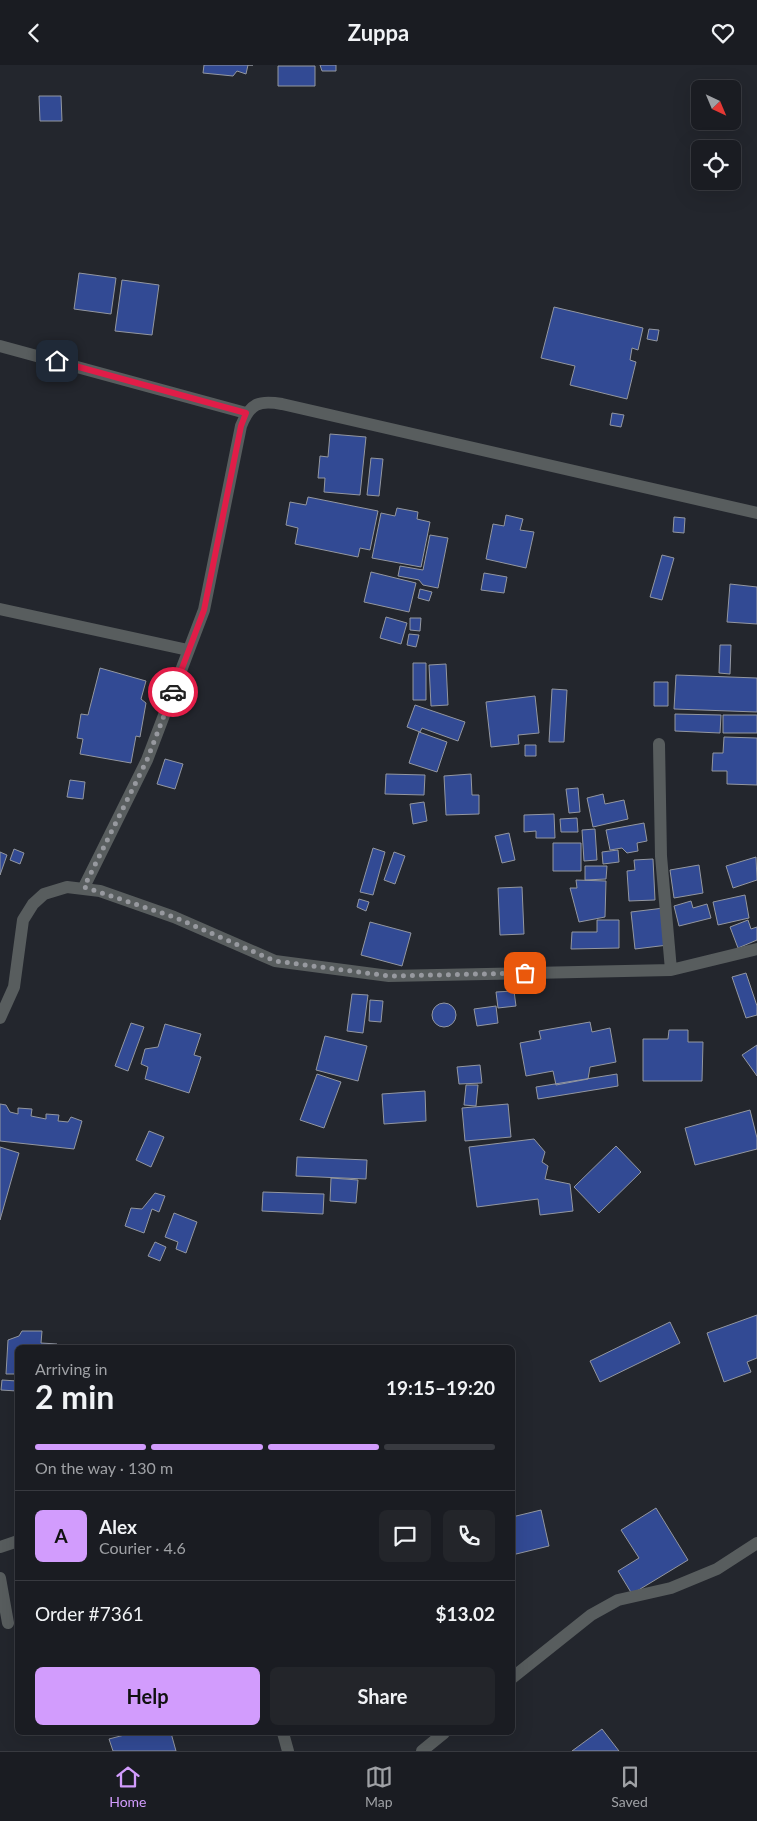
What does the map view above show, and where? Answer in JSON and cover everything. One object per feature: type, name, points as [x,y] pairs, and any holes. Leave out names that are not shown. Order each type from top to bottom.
[{"type":"street","points":[[0,346],[246,413]]},
{"type":"street","points":[[84,887],[147,760],[204,610],[241,426],[246,413],[255,405],[266,401],[282,404],[757,513]]},
{"type":"street","points":[[0,609],[188,650]]},
{"type":"street","points":[[659,744],[661,856],[671,970]]},
{"type":"street","points":[[0,1017],[14,987],[23,920],[33,903],[44,894],[56,889],[84,887],[174,917],[275,961],[389,976],[671,970],[757,949]]},
{"type":"street","points":[[0,1547],[15,1542]]},
{"type":"street","points":[[515,1676],[591,1615],[611,1604],[628,1597],[671,1588],[717,1569],[757,1543]]},
{"type":"street","points":[[0,1578],[8,1623]]},
{"type":"street","points":[[284,1735],[288,1751]]},
{"type":"street","points":[[422,1751],[442,1735]]},
{"type":"building","points":[[204,65],[248,65],[246,74],[237,71],[233,76],[203,73]]},
{"type":"building","points":[[320,65],[336,65],[336,71],[322,71]]},
{"type":"building","points":[[278,66],[315,66],[315,86],[278,86]]},
{"type":"building","points":[[39,96],[61,96],[62,121],[40,121]]},
{"type":"building","points":[[79,273],[116,278],[111,314],[74,309]]},
{"type":"building","points":[[122,280],[159,285],[152,335],[115,331]]},
{"type":"building","points":[[554,307],[643,328],[638,350],[632,348],[630,360],[636,362],[627,399],[570,385],[575,366],[541,358]]},
{"type":"building","points":[[649,329],[659,330],[657,341],[647,339]]},
{"type":"building","points":[[612,413],[624,415],[621,427],[610,425]]},
{"type":"building","points":[[330,434],[366,437],[360,495],[324,492],[325,478],[318,478],[320,456],[328,457]]},
{"type":"building","points":[[371,458],[383,459],[379,496],[367,495]]},
{"type":"building","points":[[308,497],[378,511],[370,550],[360,548],[358,557],[295,544],[298,528],[286,525],[290,502],[306,505]]},
{"type":"building","points":[[397,508],[418,512],[417,519],[430,522],[421,567],[372,558],[381,513],[395,516]]},
{"type":"building","points":[[506,515],[523,519],[520,530],[534,532],[526,568],[486,559],[493,524],[504,526]]},
{"type":"building","points":[[674,517],[685,518],[684,533],[673,532]]},
{"type":"building","points":[[430,535],[448,538],[438,588],[423,585],[419,580],[398,576],[400,566],[423,570]]},
{"type":"building","points":[[662,555],[674,558],[662,600],[650,597]]},
{"type":"building","points":[[371,572],[416,583],[409,612],[364,602]]},
{"type":"building","points":[[484,573],[507,577],[504,593],[481,590]]},
{"type":"building","points":[[730,584],[757,587],[757,624],[727,622]]},
{"type":"building","points":[[420,589],[432,592],[429,601],[418,598]]},
{"type":"building","points":[[386,617],[407,623],[401,644],[380,638]]},
{"type":"building","points":[[410,618],[421,618],[420,631],[410,630]]},
{"type":"building","points":[[409,634],[419,635],[416,647],[407,645]]},
{"type":"building","points":[[720,645],[731,645],[730,674],[719,673]]},
{"type":"building","points":[[413,663],[426,663],[426,700],[413,700]]},
{"type":"building","points":[[446,664],[448,705],[431,706],[429,665]]},
{"type":"building","points":[[100,668],[146,681],[141,699],[146,703],[140,737],[136,736],[131,763],[80,754],[83,739],[77,738],[81,714],[88,715]]},
{"type":"building","points":[[676,675],[757,678],[757,712],[674,709]]},
{"type":"building","points":[[654,682],[668,682],[668,706],[654,706]]},
{"type":"building","points":[[552,689],[567,690],[564,742],[549,742]]},
{"type":"building","points":[[535,696],[539,733],[518,735],[519,744],[491,747],[486,702]]},
{"type":"building","points":[[415,705],[465,722],[458,741],[422,728],[420,732],[407,727]]},
{"type":"building","points":[[675,714],[721,715],[720,733],[675,731]]},
{"type":"building","points":[[723,715],[757,715],[757,733],[723,733]]},
{"type":"building","points":[[419,732],[447,742],[437,772],[409,763]]},
{"type":"building","points":[[724,737],[757,738],[757,785],[727,784],[727,771],[712,771],[713,753],[723,753]]},
{"type":"building","points":[[525,745],[536,745],[536,756],[525,756]]},
{"type":"building","points":[[165,759],[183,764],[175,789],[157,784]]},
{"type":"building","points":[[386,774],[425,775],[424,795],[385,794]]},
{"type":"building","points":[[471,774],[472,795],[479,795],[479,814],[446,815],[444,776]]},
{"type":"building","points":[[70,780],[85,782],[83,799],[67,797]]},
{"type":"building","points":[[578,788],[580,812],[569,813],[566,789]]},
{"type":"building","points":[[603,794],[605,804],[624,800],[628,819],[593,827],[587,798]]},
{"type":"building","points":[[424,802],[427,821],[413,824],[410,804]]},
{"type":"building","points":[[554,814],[555,838],[536,838],[536,831],[524,832],[524,815]]},
{"type":"building","points":[[577,818],[578,832],[561,832],[560,819]]},
{"type":"building","points":[[644,823],[647,841],[637,843],[638,851],[627,853],[622,848],[610,850],[606,830]]},
{"type":"building","points":[[595,829],[597,860],[584,861],[582,830]]},
{"type":"building","points":[[509,833],[515,860],[502,863],[495,836]]},
{"type":"building","points":[[553,843],[581,843],[581,871],[553,871]]},
{"type":"building","points":[[373,848],[385,852],[373,895],[360,892]]},
{"type":"building","points":[[14,849],[24,853],[20,864],[10,860]]},
{"type":"building","points":[[618,850],[619,862],[603,864],[602,852]]},
{"type":"building","points":[[0,852],[7,855],[0,875]]},
{"type":"building","points":[[394,852],[405,856],[395,884],[384,880]]},
{"type":"building","points":[[756,857],[757,880],[733,888],[726,866]]},
{"type":"building","points":[[653,859],[655,900],[629,901],[627,871],[635,870],[634,860]]},
{"type":"building","points":[[699,865],[703,893],[674,898],[670,870]]},
{"type":"building","points":[[585,866],[607,866],[606,879],[585,880]]},
{"type":"building","points":[[576,880],[606,881],[605,917],[579,922],[570,888],[577,888]]},
{"type":"building","points":[[522,887],[524,934],[500,935],[498,888]]},
{"type":"building","points":[[745,895],[749,918],[718,925],[713,902]]},
{"type":"building","points":[[359,899],[369,902],[366,911],[357,907]]},
{"type":"building","points":[[691,901],[693,908],[707,904],[711,918],[679,926],[674,906]]},
{"type":"building","points":[[664,908],[668,945],[635,949],[631,912]]},
{"type":"building","points":[[597,920],[619,920],[619,948],[571,949],[572,932],[597,932]]},
{"type":"building","points":[[748,920],[751,929],[757,927],[757,940],[738,948],[730,927]]},
{"type":"building","points":[[370,922],[411,933],[402,966],[361,955]]},
{"type":"building","points":[[746,973],[757,1006],[757,1015],[746,1018],[732,977]]},
{"type":"building","points":[[514,991],[516,1006],[498,1008],[496,992]]},
{"type":"building","points":[[352,994],[368,995],[363,1033],[347,1031]]},
{"type":"building","points":[[370,1000],[383,1001],[381,1022],[369,1021]]},
{"type":"building","points":[[444,1003],[452,1007],[456,1015],[452,1023],[444,1027],[436,1023],[432,1015],[436,1007]]},
{"type":"building","points":[[496,1006],[498,1023],[477,1026],[474,1009]]},
{"type":"building","points":[[590,1022],[592,1032],[610,1028],[616,1062],[590,1067],[588,1079],[556,1085],[553,1071],[526,1076],[520,1043],[541,1039],[539,1031]]},
{"type":"building","points":[[131,1023],[144,1027],[128,1071],[115,1066]]},
{"type":"building","points":[[165,1024],[201,1034],[194,1055],[201,1057],[189,1093],[145,1079],[148,1067],[141,1064],[145,1049],[158,1047]]},
{"type":"building","points":[[669,1030],[688,1030],[688,1042],[703,1042],[702,1081],[643,1081],[643,1039],[668,1039]]},
{"type":"building","points":[[325,1036],[367,1046],[358,1081],[316,1070]]},
{"type":"building","points":[[757,1045],[757,1076],[742,1055]]},
{"type":"building","points":[[480,1065],[482,1083],[459,1084],[457,1067]]},
{"type":"building","points":[[317,1074],[341,1082],[324,1128],[300,1120]]},
{"type":"building","points":[[617,1074],[618,1086],[538,1099],[536,1087]]},
{"type":"building","points":[[466,1085],[478,1085],[476,1106],[464,1105]]},
{"type":"building","points":[[425,1091],[426,1121],[384,1124],[382,1094]]},
{"type":"building","points":[[0,1104],[6,1105],[10,1112],[18,1114],[18,1108],[32,1109],[31,1116],[46,1119],[46,1114],[59,1115],[58,1121],[68,1122],[71,1117],[82,1121],[74,1149],[0,1141]]},
{"type":"building","points":[[508,1104],[511,1137],[465,1141],[462,1108]]},
{"type":"building","points":[[750,1110],[757,1138],[757,1149],[695,1165],[685,1128]]},
{"type":"building","points":[[149,1131],[164,1137],[151,1167],[136,1160]]},
{"type":"building","points":[[534,1139],[545,1152],[542,1162],[548,1166],[545,1179],[570,1184],[573,1211],[540,1215],[538,1199],[477,1207],[469,1147]]},
{"type":"building","points":[[616,1146],[641,1172],[599,1213],[574,1187]]},
{"type":"building","points":[[0,1147],[19,1153],[0,1220]]},
{"type":"building","points":[[297,1157],[367,1160],[366,1179],[296,1176]]},
{"type":"building","points":[[331,1178],[358,1180],[356,1203],[330,1201]]},
{"type":"building","points":[[263,1192],[324,1194],[323,1214],[262,1211]]},
{"type":"building","points":[[155,1193],[165,1196],[159,1212],[152,1209],[144,1233],[125,1226],[131,1208],[142,1209]]},
{"type":"building","points":[[174,1213],[197,1222],[186,1253],[176,1249],[178,1242],[165,1237]]},
{"type":"building","points":[[155,1242],[166,1247],[160,1261],[148,1256]]},
{"type":"building","points":[[757,1315],[757,1358],[747,1362],[751,1372],[724,1382],[707,1333]]},
{"type":"building","points":[[670,1322],[680,1343],[600,1382],[590,1361]]},
{"type":"building","points":[[22,1331],[42,1331],[41,1343],[57,1345],[15,1345],[15,1374],[6,1374],[8,1340],[19,1336]]},
{"type":"building","points":[[2,1380],[15,1381],[15,1391],[1,1390]]},
{"type":"building","points":[[656,1508],[688,1560],[632,1594],[618,1571],[639,1558],[621,1530]]},
{"type":"building","points":[[541,1510],[549,1546],[515,1554],[515,1516]]},
{"type":"building","points":[[602,1729],[619,1751],[572,1751]]},
{"type":"building","points":[[124,1735],[172,1735],[176,1751],[113,1751],[109,1739]]},
{"type":"way so far","points":[[173,692],[147,760],[84,887],[174,917],[275,961],[389,976],[525,973]]},
{"type":"route","points":[[57,361],[246,413],[241,426],[204,610],[173,692]]}]
